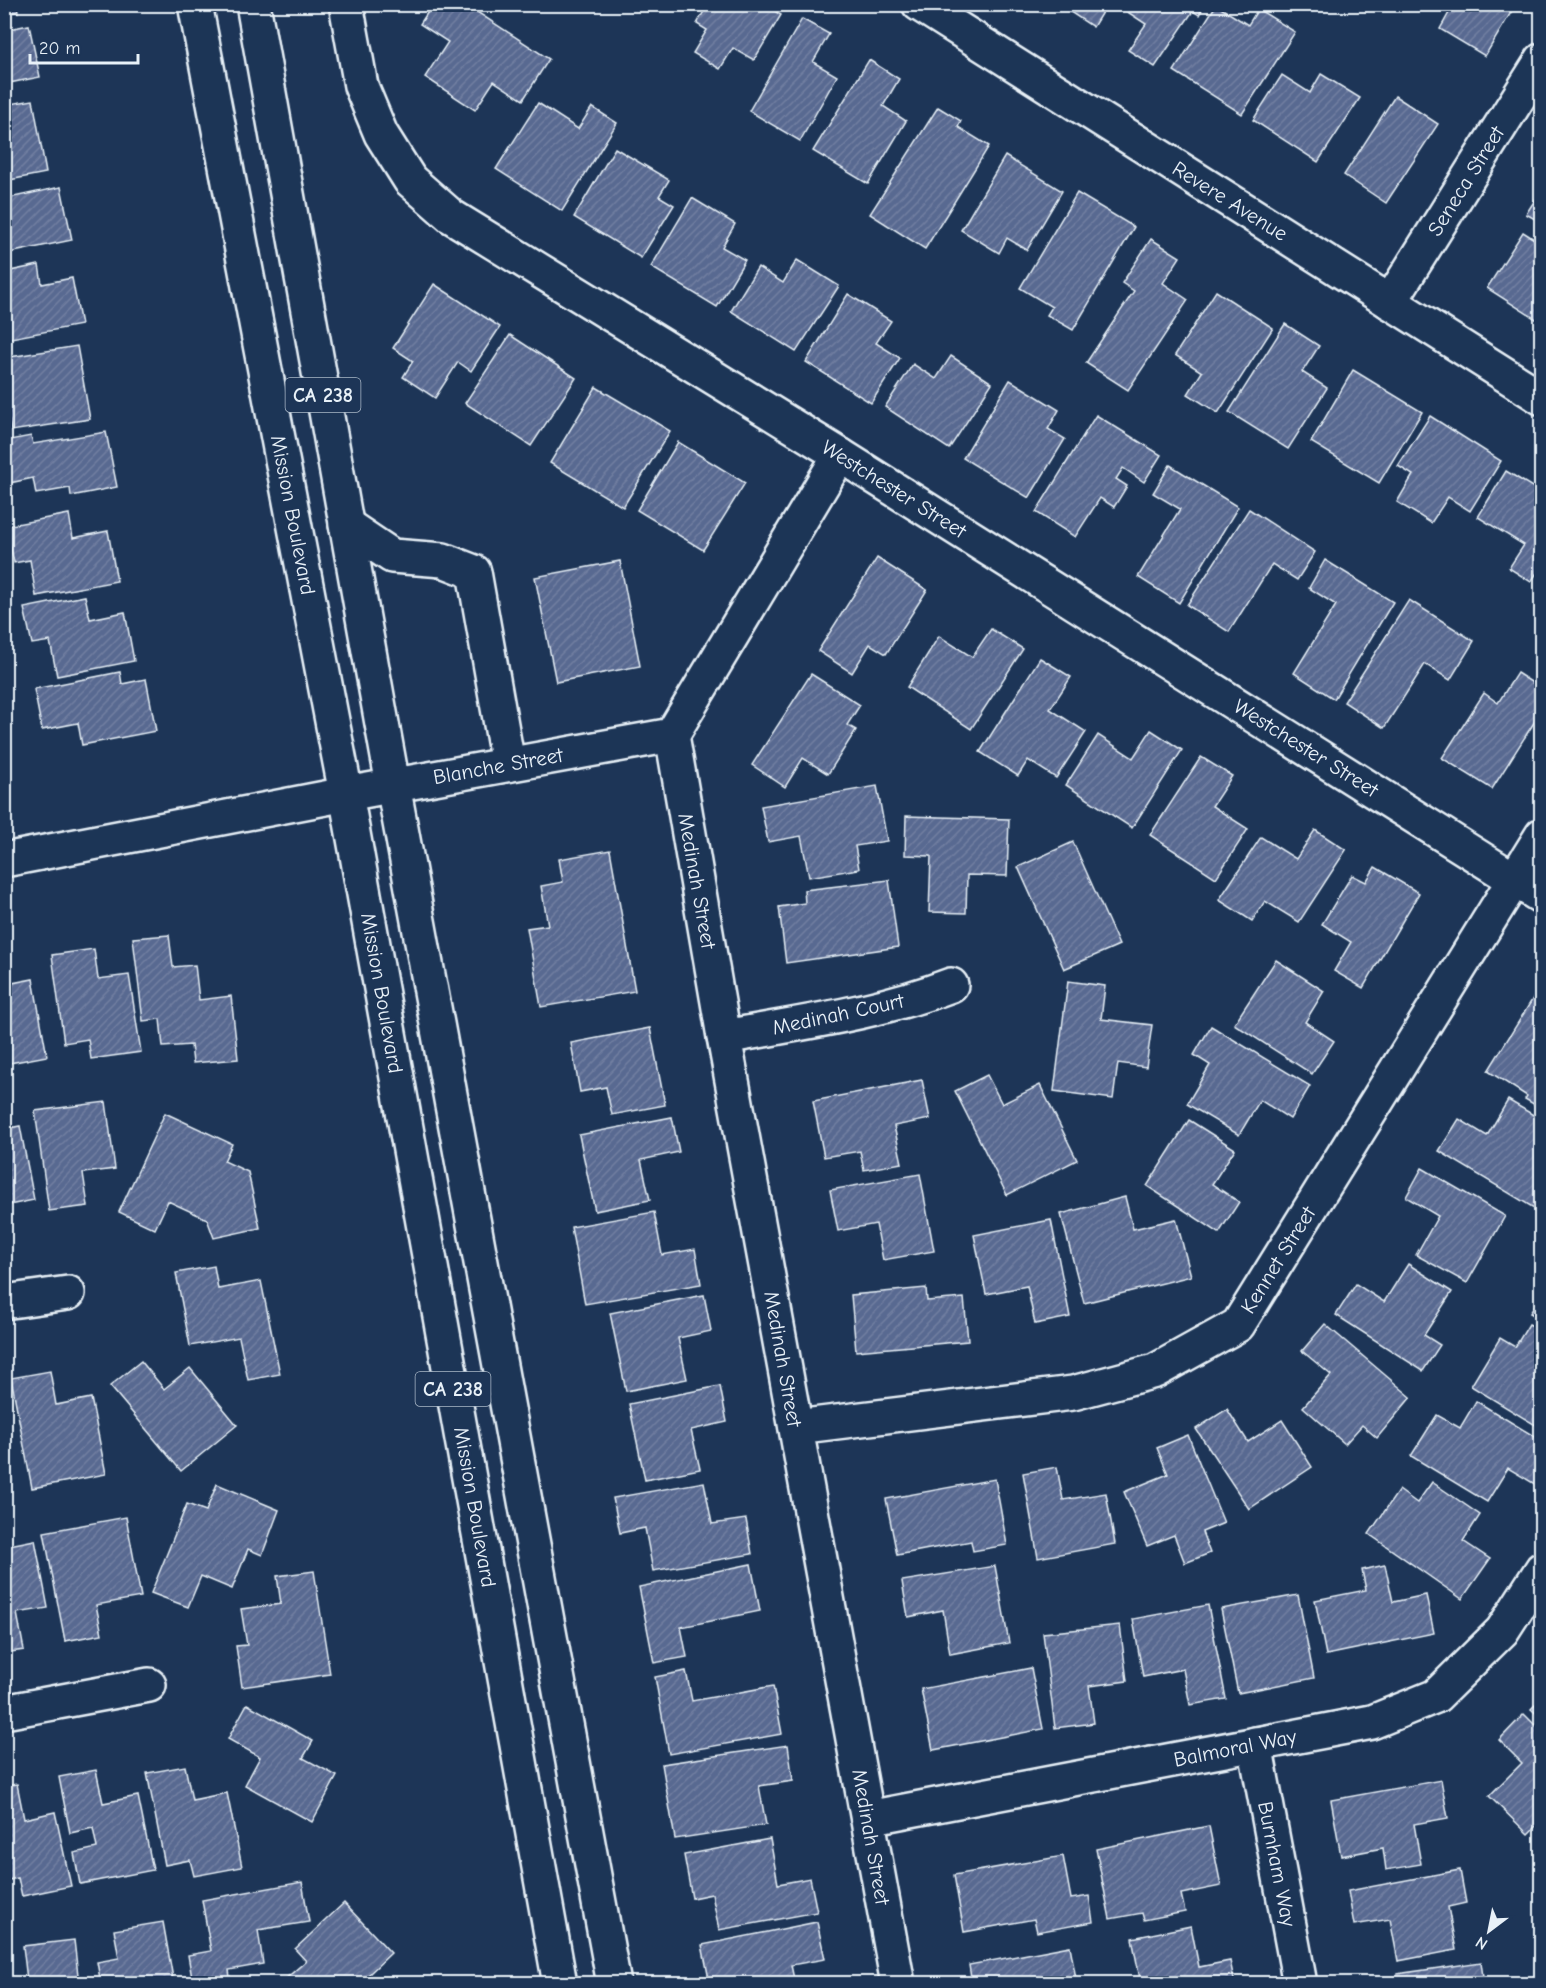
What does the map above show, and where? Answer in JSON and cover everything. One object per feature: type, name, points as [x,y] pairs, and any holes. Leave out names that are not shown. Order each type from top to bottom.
[{"type":"street","name":"Mission Boulevard","points":[[195,4],[346,794],[560,1983]]},
{"type":"street","name":"CA 238","points":[[253,4],[393,785],[614,1983]]},
{"type":"street","name":"Westchester Street","points":[[346,4],[361,86],[381,134],[410,180],[451,216],[840,455],[1542,897]]},
{"type":"street","name":"Revere Avenue","points":[[919,4],[1542,398]]},
{"type":"street","name":"Seneca Street","points":[[1390,302],[1542,60]]},
{"type":"street","points":[[672,735],[840,455]]},
{"type":"street","points":[[346,525],[392,556],[443,560],[474,572],[508,764]]},
{"type":"street","name":"Blanche Street","points":[[4,860],[393,785],[672,735]]},
{"type":"street","name":"Medinah Street","points":[[672,735],[724,1038],[898,1983]]},
{"type":"street","name":"Kennet Street","points":[[796,1427],[1073,1393],[1155,1371],[1238,1325],[1542,835]]},
{"type":"street","name":"Medinah Court","points":[[724,1038],[875,1008],[917,998],[951,985]]},
{"type":"street","points":[[4,1302],[69,1293]]},
{"type":"street","name":"Balmoral Way","points":[[868,1818],[1372,1722],[1436,1696],[1502,1631],[1542,1569]]},
{"type":"street","points":[[4,1712],[149,1684]]},
{"type":"street","name":"Burnham Way","points":[[1255,1744],[1300,1983]]},
{"type":"building","points":[[4,4],[17,4],[18,12],[4,13]]},
{"type":"building","points":[[433,4],[465,4],[549,59],[523,100],[494,81],[475,110],[425,77],[448,42],[420,24]]},
{"type":"building","points":[[708,4],[764,4],[781,15],[754,60],[733,48],[720,69],[693,53],[707,30],[697,24]]},
{"type":"building","points":[[1058,4],[1107,4],[1093,27]]},
{"type":"building","points":[[1122,4],[1205,4],[1199,15],[1193,11],[1155,67],[1128,50],[1146,24],[1120,7]]},
{"type":"building","points":[[1454,4],[1516,4],[1485,56],[1440,29]]},
{"type":"building","points":[[1216,5],[1248,25],[1258,9],[1295,32],[1242,114],[1174,71]]},
{"type":"building","points":[[802,19],[829,34],[813,62],[837,76],[800,141],[749,111]]},
{"type":"building","points":[[29,25],[40,77],[4,84],[4,30]]},
{"type":"building","points":[[869,60],[899,79],[883,106],[906,121],[868,184],[813,151]]},
{"type":"building","points":[[1321,74],[1360,98],[1318,162],[1253,120],[1282,75],[1310,93]]},
{"type":"building","points":[[1395,96],[1438,124],[1386,203],[1344,175]]},
{"type":"building","points":[[33,100],[46,173],[4,181],[4,105]]},
{"type":"building","points":[[538,103],[578,129],[592,107],[617,123],[562,211],[496,169]]},
{"type":"building","points":[[938,107],[961,121],[958,127],[989,146],[925,249],[870,214]]},
{"type":"building","points":[[615,148],[669,180],[659,196],[674,205],[641,258],[574,217]]},
{"type":"building","points":[[1005,156],[1062,191],[1027,250],[1007,238],[999,253],[961,230]]},
{"type":"building","points":[[61,187],[72,240],[4,254],[4,199]]},
{"type":"building","points":[[1542,189],[1542,223],[1526,214]]},
{"type":"building","points":[[1077,193],[1134,227],[1073,330],[1047,315],[1052,307],[1020,288]]},
{"type":"building","points":[[692,198],[735,224],[722,247],[745,260],[717,307],[651,267]]},
{"type":"building","points":[[1523,232],[1542,244],[1542,323],[1487,288]]},
{"type":"building","points":[[1151,239],[1180,257],[1163,283],[1188,300],[1128,390],[1086,363],[1134,291],[1122,283]]},
{"type":"building","points":[[797,260],[839,286],[796,352],[731,311],[758,267],[783,283]]},
{"type":"building","points":[[39,265],[42,284],[72,278],[81,325],[6,339],[4,267],[9,266],[10,271]]},
{"type":"building","points":[[434,284],[500,327],[471,371],[458,362],[435,398],[403,377],[413,361],[393,348]]},
{"type":"building","points":[[1216,291],[1273,328],[1218,413],[1188,394],[1202,372],[1175,355]]},
{"type":"building","points":[[848,294],[891,321],[876,343],[900,358],[871,403],[806,362]]},
{"type":"building","points":[[1285,324],[1319,346],[1302,372],[1327,388],[1288,449],[1229,412]]},
{"type":"building","points":[[510,335],[576,378],[531,446],[465,403]]},
{"type":"building","points":[[77,346],[90,419],[11,431],[4,397],[4,358]]},
{"type":"building","points":[[951,356],[992,383],[949,449],[885,407],[913,364],[936,379]]},
{"type":"building","points":[[1353,370],[1422,412],[1379,483],[1311,442]]},
{"type":"building","points":[[1010,380],[1059,410],[1048,429],[1065,439],[1029,498],[963,458]]},
{"type":"building","points":[[596,387],[670,431],[623,507],[550,463]]},
{"type":"building","points":[[1096,415],[1161,455],[1144,482],[1123,468],[1116,479],[1127,486],[1114,507],[1100,498],[1075,537],[1036,512]]},
{"type":"building","points":[[1430,416],[1501,461],[1470,511],[1448,497],[1431,523],[1397,502],[1413,475],[1398,466]]},
{"type":"building","points":[[106,432],[117,487],[71,496],[70,488],[36,494],[33,478],[5,484],[4,441],[31,436],[33,444]]},
{"type":"building","points":[[678,442],[745,483],[703,550],[637,510]]},
{"type":"building","points":[[1170,465],[1238,507],[1179,603],[1138,577],[1180,509],[1153,493]]},
{"type":"building","points":[[1506,471],[1542,493],[1542,565],[1531,582],[1509,568],[1524,545],[1478,517]]},
{"type":"building","points":[[1249,509],[1315,552],[1297,580],[1272,564],[1229,632],[1187,605]]},
{"type":"building","points":[[69,514],[73,538],[108,531],[117,581],[36,596],[30,560],[14,563],[6,526]]},
{"type":"building","points":[[877,558],[927,590],[886,654],[870,644],[852,673],[818,651]]},
{"type":"building","points":[[1325,560],[1393,602],[1334,699],[1294,673],[1336,605],[1309,588]]},
{"type":"building","points":[[620,561],[640,666],[556,682],[535,577]]},
{"type":"building","points":[[85,596],[90,619],[125,612],[134,661],[57,676],[50,641],[32,644],[24,608]]},
{"type":"building","points":[[1409,600],[1474,641],[1450,680],[1425,664],[1384,728],[1344,702]]},
{"type":"building","points":[[991,629],[1023,649],[971,729],[907,687],[939,636],[972,657]]},
{"type":"building","points":[[1040,658],[1071,677],[1050,709],[1086,732],[1056,778],[1028,760],[1018,776],[980,752]]},
{"type":"building","points":[[120,672],[122,684],[146,679],[156,731],[82,745],[78,723],[42,730],[34,689]]},
{"type":"building","points":[[1517,673],[1542,689],[1542,710],[1492,789],[1442,758],[1484,693],[1498,703]]},
{"type":"building","points":[[811,674],[860,705],[847,725],[856,730],[828,774],[803,758],[785,787],[752,765]]},
{"type":"building","points":[[1151,730],[1182,750],[1132,828],[1066,785],[1098,735],[1133,758]]},
{"type":"building","points":[[1201,757],[1232,776],[1212,806],[1248,829],[1216,878],[1150,835]]},
{"type":"building","points":[[877,786],[887,841],[855,846],[859,869],[809,877],[801,836],[768,842],[761,806]]},
{"type":"building","points":[[906,816],[1009,819],[1007,876],[967,875],[966,913],[929,912],[931,856],[905,855]]},
{"type":"building","points":[[1315,830],[1346,850],[1299,922],[1265,901],[1252,921],[1219,900],[1261,837],[1296,859]]},
{"type":"building","points":[[1073,842],[1119,945],[1064,969],[1018,867]]},
{"type":"building","points":[[610,850],[635,991],[541,1007],[527,928],[548,925],[541,886],[563,882],[559,859]]},
{"type":"building","points":[[1375,867],[1419,893],[1363,988],[1334,971],[1351,942],[1322,924],[1352,875],[1366,882]]},
{"type":"building","points":[[889,880],[898,947],[786,963],[779,907],[805,903],[804,890]]},
{"type":"building","points":[[169,935],[173,967],[195,965],[199,1000],[231,996],[238,1059],[193,1063],[191,1045],[163,1047],[160,1019],[143,1021],[133,938]]},
{"type":"building","points":[[94,949],[98,979],[129,975],[141,1052],[91,1059],[88,1039],[64,1043],[52,955]]},
{"type":"building","points":[[4,953],[6,953],[12,983],[33,979],[47,1056],[4,1064]]},
{"type":"building","points":[[1276,960],[1324,991],[1305,1022],[1334,1041],[1312,1074],[1234,1024]]},
{"type":"building","points":[[1068,981],[1105,986],[1101,1019],[1152,1025],[1146,1067],[1118,1063],[1113,1099],[1054,1091]]},
{"type":"building","points":[[1542,984],[1542,1109],[1525,1099],[1527,1096],[1488,1071]]},
{"type":"building","points":[[1211,1026],[1310,1086],[1290,1119],[1260,1100],[1239,1135],[1187,1104],[1210,1065],[1194,1055]]},
{"type":"building","points":[[650,1028],[665,1105],[612,1115],[606,1087],[580,1092],[571,1043]]},
{"type":"building","points":[[987,1075],[1002,1104],[1040,1085],[1077,1160],[1007,1195],[955,1091]]},
{"type":"building","points":[[922,1080],[930,1119],[894,1126],[902,1163],[864,1170],[860,1151],[824,1157],[813,1101]]},
{"type":"building","points":[[1508,1100],[1542,1120],[1542,1161],[1540,1164],[1542,1165],[1542,1196],[1534,1208],[1439,1151],[1459,1119],[1487,1136]]},
{"type":"building","points":[[106,1102],[115,1169],[83,1173],[88,1206],[49,1211],[35,1111]]},
{"type":"building","points":[[165,1113],[232,1144],[224,1161],[248,1172],[260,1228],[214,1238],[207,1219],[168,1201],[155,1229],[119,1212]]},
{"type":"building","points":[[672,1117],[679,1152],[641,1160],[650,1200],[595,1211],[579,1135]]},
{"type":"building","points":[[1189,1120],[1235,1149],[1212,1184],[1239,1202],[1219,1233],[1147,1186]]},
{"type":"building","points":[[20,1126],[34,1200],[4,1206],[4,1129]]},
{"type":"building","points":[[1422,1168],[1505,1216],[1467,1283],[1416,1255],[1438,1216],[1406,1197]]},
{"type":"building","points":[[920,1174],[934,1251],[883,1260],[876,1224],[838,1231],[830,1190]]},
{"type":"building","points":[[1125,1197],[1133,1229],[1176,1219],[1191,1276],[1084,1303],[1061,1214]]},
{"type":"building","points":[[654,1212],[662,1255],[695,1249],[701,1284],[585,1304],[571,1227]]},
{"type":"building","points":[[1051,1220],[1070,1317],[1035,1324],[1027,1286],[986,1294],[974,1235]]},
{"type":"building","points":[[1408,1264],[1452,1292],[1424,1335],[1440,1345],[1423,1371],[1336,1315],[1356,1284],[1384,1302]]},
{"type":"building","points":[[214,1266],[218,1289],[261,1281],[280,1374],[248,1380],[239,1337],[190,1346],[176,1273]]},
{"type":"building","points":[[926,1288],[927,1301],[964,1298],[968,1341],[856,1351],[851,1295]]},
{"type":"building","points":[[704,1295],[711,1331],[678,1338],[687,1379],[626,1391],[610,1313]]},
{"type":"building","points":[[1542,1295],[1542,1320],[1530,1313]]},
{"type":"building","points":[[1325,1324],[1411,1397],[1377,1438],[1362,1425],[1345,1444],[1303,1407],[1331,1375],[1302,1351]]},
{"type":"building","points":[[1529,1324],[1542,1331],[1542,1429],[1471,1386],[1500,1338],[1515,1347]]},
{"type":"building","points":[[141,1361],[164,1389],[190,1368],[237,1425],[181,1471],[110,1386]]},
{"type":"building","points":[[50,1371],[56,1405],[91,1398],[106,1474],[32,1488],[11,1378]]},
{"type":"building","points":[[720,1386],[727,1422],[691,1430],[700,1469],[645,1480],[629,1404]]},
{"type":"building","points":[[1476,1401],[1542,1441],[1542,1480],[1538,1486],[1508,1468],[1487,1502],[1411,1456],[1437,1415],[1460,1428]]},
{"type":"building","points":[[1227,1409],[1248,1442],[1282,1420],[1312,1467],[1249,1509],[1196,1429]]},
{"type":"building","points":[[1188,1435],[1224,1523],[1202,1532],[1210,1553],[1185,1563],[1174,1535],[1147,1546],[1124,1492],[1168,1474],[1157,1448]]},
{"type":"building","points":[[4,1442],[12,1481],[4,1483]]},
{"type":"building","points":[[1057,1467],[1063,1500],[1106,1493],[1115,1544],[1038,1558],[1023,1473]]},
{"type":"building","points":[[995,1479],[1007,1545],[973,1551],[971,1541],[897,1555],[886,1499]]},
{"type":"building","points":[[704,1482],[712,1524],[746,1519],[752,1554],[653,1571],[645,1528],[620,1533],[613,1498]]},
{"type":"building","points":[[1432,1482],[1480,1515],[1463,1541],[1490,1559],[1462,1599],[1369,1534],[1399,1490],[1417,1503]]},
{"type":"building","points":[[217,1484],[279,1510],[262,1555],[248,1549],[232,1589],[201,1576],[188,1607],[151,1593],[187,1504],[206,1511]]},
{"type":"building","points":[[126,1517],[141,1597],[96,1605],[102,1634],[65,1641],[44,1532]]},
{"type":"building","points":[[35,1540],[48,1608],[17,1613],[24,1650],[4,1653],[4,1546]]},
{"type":"building","points":[[751,1564],[760,1611],[681,1627],[687,1657],[654,1663],[639,1587]]},
{"type":"building","points":[[1385,1565],[1393,1602],[1426,1595],[1434,1633],[1326,1655],[1315,1600],[1366,1590],[1362,1570]]},
{"type":"building","points":[[995,1566],[1009,1643],[950,1654],[943,1610],[908,1617],[902,1581]]},
{"type":"building","points":[[314,1571],[330,1674],[242,1687],[236,1646],[247,1645],[241,1609],[281,1604],[277,1576]]},
{"type":"building","points":[[1298,1595],[1314,1678],[1238,1693],[1221,1609]]},
{"type":"building","points":[[1208,1605],[1226,1699],[1190,1705],[1183,1669],[1143,1677],[1133,1619]]},
{"type":"building","points":[[1120,1625],[1127,1681],[1089,1686],[1094,1723],[1055,1728],[1043,1633]]},
{"type":"building","points":[[1031,1668],[1043,1729],[933,1750],[921,1689]]},
{"type":"building","points":[[686,1671],[692,1701],[773,1686],[782,1734],[669,1754],[655,1677]]},
{"type":"building","points":[[1542,1698],[1542,1719],[1531,1709]]},
{"type":"building","points":[[247,1704],[313,1741],[303,1758],[337,1776],[312,1822],[245,1785],[260,1757],[228,1739]]},
{"type":"building","points":[[1524,1714],[1542,1732],[1542,1820],[1528,1834],[1489,1796],[1522,1763],[1499,1740]]},
{"type":"building","points":[[788,1745],[793,1781],[759,1786],[766,1825],[675,1839],[662,1764]]},
{"type":"building","points":[[185,1766],[192,1800],[227,1793],[242,1867],[194,1876],[190,1860],[165,1865],[147,1773]]},
{"type":"building","points":[[96,1770],[103,1803],[138,1796],[153,1870],[80,1884],[74,1853],[97,1848],[93,1828],[70,1833],[59,1777]]},
{"type":"building","points":[[1441,1780],[1448,1818],[1414,1824],[1421,1864],[1386,1870],[1383,1848],[1341,1856],[1331,1800]]},
{"type":"building","points":[[17,1784],[24,1819],[55,1812],[71,1886],[22,1896],[18,1878],[4,1881],[4,1786]]},
{"type":"building","points":[[1209,1826],[1221,1886],[1181,1894],[1185,1912],[1144,1920],[1142,1913],[1110,1919],[1096,1849]]},
{"type":"building","points":[[770,1839],[778,1884],[810,1878],[817,1912],[719,1930],[712,1894],[692,1898],[684,1855]]},
{"type":"building","points":[[1063,1856],[1071,1899],[1089,1896],[1093,1922],[1037,1932],[1034,1919],[964,1932],[954,1875]]},
{"type":"building","points":[[1460,1870],[1466,1903],[1448,1907],[1456,1950],[1398,1961],[1390,1919],[1354,1925],[1348,1891]]},
{"type":"building","points":[[302,1882],[309,1922],[258,1930],[263,1964],[229,1970],[231,1984],[193,1984],[188,1955],[211,1951],[202,1900]]},
{"type":"building","points":[[344,1903],[391,1953],[368,1975],[377,1984],[285,1984],[283,1981],[306,1961],[295,1949]]},
{"type":"building","points":[[163,1922],[174,1984],[101,1984],[97,1962],[119,1958],[114,1930]]},
{"type":"building","points":[[817,1922],[825,1959],[791,1965],[795,1984],[710,1984],[702,1945]]},
{"type":"building","points":[[1191,1926],[1199,1967],[1230,1961],[1235,1984],[1141,1984],[1132,1938]]},
{"type":"building","points":[[74,1940],[79,1984],[5,1984],[27,1980],[23,1946]]},
{"type":"building","points":[[1070,1946],[1077,1984],[972,1984],[969,1965]]},
{"type":"building","points":[[1481,1962],[1484,1984],[1398,1984],[1397,1974]]}]
